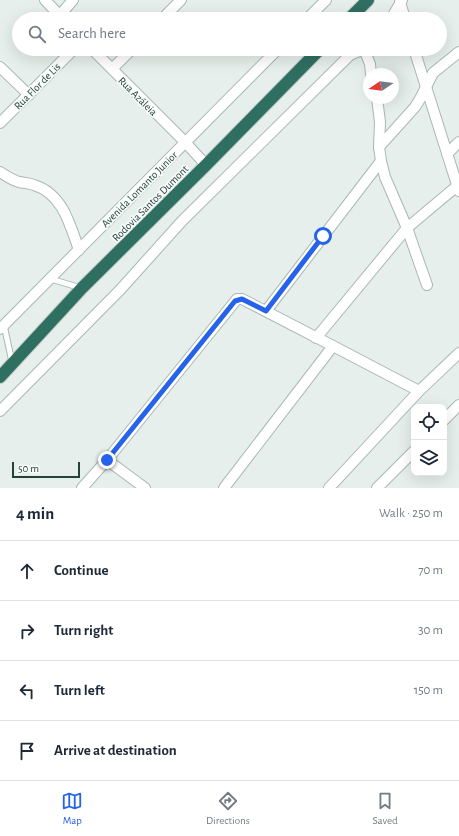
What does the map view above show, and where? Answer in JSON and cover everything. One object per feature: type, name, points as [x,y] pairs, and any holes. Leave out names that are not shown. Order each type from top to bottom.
[{"type":"highway","points":[[356,12],[368,0]]},
{"type":"highway","name":"Rodovia Santos Dumont","points":[[0,377],[82,288],[313,56]]},
{"type":"street","points":[[45,0],[56,12]]},
{"type":"street","points":[[65,12],[74,0]]},
{"type":"street","points":[[169,12],[181,0]]},
{"type":"street","points":[[314,12],[326,0]]},
{"type":"street","points":[[395,12],[401,1]]},
{"type":"street","points":[[401,1],[403,12]]},
{"type":"street","points":[[379,147],[415,107],[433,73],[459,52]]},
{"type":"street","name":"Rua Flor de Lis","points":[[0,124],[67,56]]},
{"type":"street","name":"Rua Azáleia","points":[[99,56],[206,165]]},
{"type":"street","points":[[112,69],[125,56]]},
{"type":"street","name":"Avenida Lomanto Junior","points":[[2,327],[271,56]]},
{"type":"street","points":[[0,411],[120,290],[182,221],[349,56]]},
{"type":"street","points":[[367,56],[370,68]]},
{"type":"street","points":[[316,338],[407,228],[458,189],[416,56]]},
{"type":"street","points":[[0,67],[29,95]]},
{"type":"street","points":[[378,104],[380,122],[379,147],[385,177],[407,228],[427,285]]},
{"type":"street","points":[[447,154],[459,142]]},
{"type":"street","points":[[266,311],[381,161]]},
{"type":"street","points":[[0,172],[19,182],[33,184],[44,188],[57,200],[67,217],[79,250]]},
{"type":"street","points":[[82,488],[107,460],[235,301],[242,299],[419,391]]},
{"type":"street","points":[[224,488],[333,346]]},
{"type":"street","points":[[329,488],[419,391],[459,353]]},
{"type":"street","points":[[447,417],[459,405]]},
{"type":"street","points":[[377,488],[411,454]]},
{"type":"street","points":[[107,460],[145,488]]},
{"type":"lane","points":[[50,279],[82,288]]},
{"type":"lane","points":[[2,327],[13,364]]},
{"type":"route","points":[[107,460],[235,301],[237,299],[242,299],[266,311],[323,236]]}]
